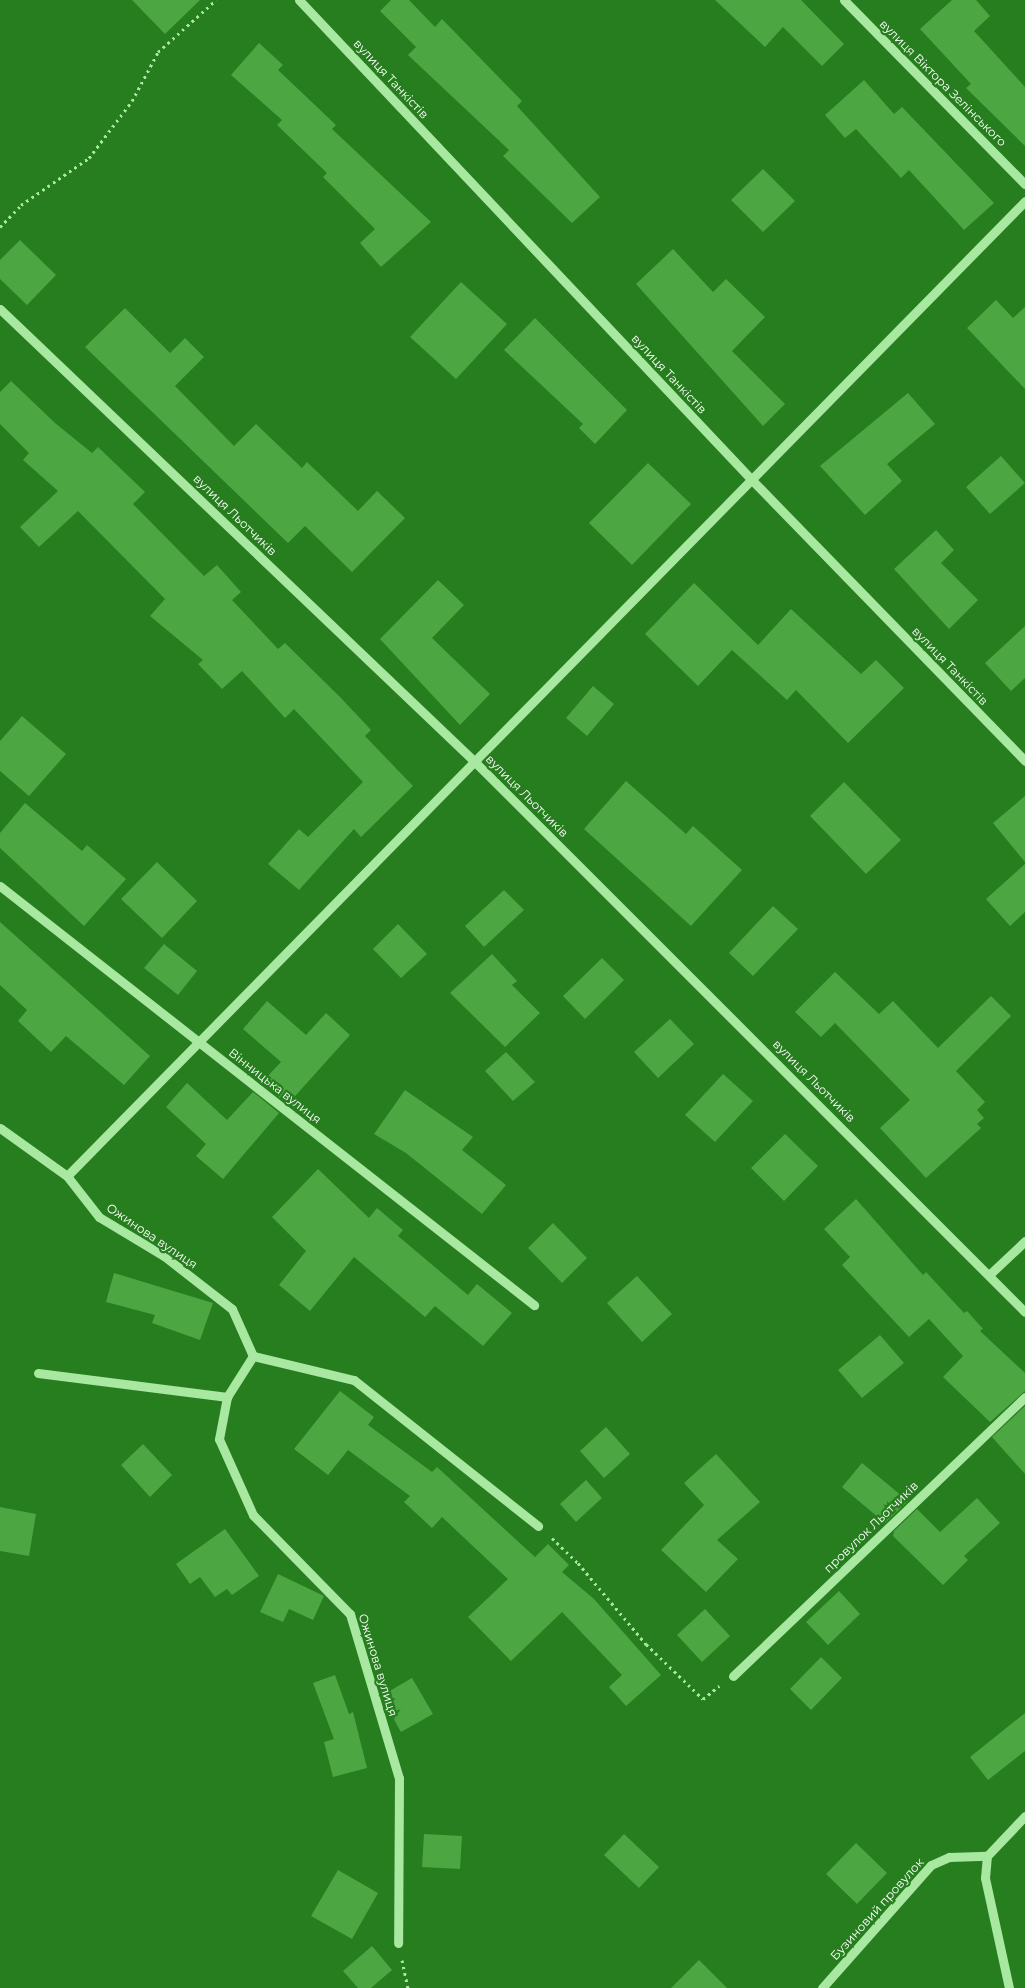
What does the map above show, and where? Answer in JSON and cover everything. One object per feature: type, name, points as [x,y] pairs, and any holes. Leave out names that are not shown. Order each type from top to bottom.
[{"type":"street","name":"вулиця Танкістів","points":[[300,0],[750,478],[1025,761]]},
{"type":"street","name":"вулиця Віктора Зелінського","points":[[844,0],[1025,184]]},
{"type":"street","points":[[67,1176],[197,1040],[1025,201]]},
{"type":"street","name":"вулиця Льотчиків","points":[[0,309],[474,760],[990,1274],[1025,1312]]},
{"type":"street","name":"Вінницька вулиця","points":[[0,886],[534,1305]]},
{"type":"street","name":"Ожинова вулиця","points":[[0,1128],[67,1176],[99,1217],[164,1256],[232,1308],[253,1356],[227,1398],[219,1439],[253,1515],[350,1614],[399,1778],[398,1943]]},
{"type":"street","points":[[990,1274],[1025,1241]]},
{"type":"street","points":[[253,1356],[354,1380],[538,1526]]},
{"type":"street","points":[[38,1373],[227,1398]]},
{"type":"street","name":"провулок Льотчиків","points":[[734,1676],[1025,1397]]},
{"type":"street","points":[[1009,1988],[984,1878],[987,1856],[1025,1816]]},
{"type":"street","name":"Бузиновий провулок","points":[[822,1988],[931,1865],[949,1857],[987,1856]]},
{"type":"path","points":[[0,228],[21,205],[89,158],[132,102],[158,52],[216,0]]},
{"type":"path","points":[[538,1526],[578,1563],[646,1644],[703,1698],[734,1676]]},
{"type":"path","points":[[398,1943],[408,1988]]},
{"type":"building","points":[[132,0],[200,0],[165,34]]},
{"type":"building","points":[[391,0],[409,0],[435,27],[442,19],[522,101],[517,106],[600,197],[572,223],[503,156],[509,150],[408,55],[416,47],[380,11]]},
{"type":"building","points":[[715,0],[801,0],[844,44],[822,66],[783,27],[765,47]]},
{"type":"building","points":[[952,0],[976,0],[990,16],[974,31],[1025,87],[1025,146],[966,88],[971,84],[920,29]]},
{"type":"building","points":[[259,43],[283,65],[278,70],[336,125],[332,129],[431,222],[381,267],[360,243],[375,229],[323,177],[327,173],[277,125],[282,120],[231,75]]},
{"type":"building","points":[[864,80],[894,114],[902,107],[994,203],[964,230],[909,170],[901,178],[856,129],[845,138],[825,115]]},
{"type":"building","points":[[763,169],[795,201],[763,232],[731,200]]},
{"type":"building","points":[[20,240],[56,275],[27,305],[0,279],[0,260]]},
{"type":"building","points":[[673,249],[713,292],[726,279],[765,317],[732,351],[785,404],[763,426],[636,284]]},
{"type":"building","points":[[461,282],[507,324],[456,379],[410,337]]},
{"type":"building","points":[[996,300],[1013,318],[1025,307],[1025,389],[967,328]]},
{"type":"building","points":[[125,308],[170,353],[185,338],[204,357],[175,386],[234,446],[256,424],[302,468],[307,462],[358,511],[377,491],[405,518],[352,572],[305,526],[288,543],[85,347]]},
{"type":"building","points":[[535,318],[627,410],[595,444],[579,428],[583,424],[504,350]]},
{"type":"building","points":[[11,381],[55,423],[92,453],[98,447],[145,492],[133,504],[204,576],[217,565],[241,592],[232,600],[278,649],[285,643],[341,698],[371,730],[365,736],[413,786],[361,837],[354,829],[299,890],[268,864],[299,829],[308,837],[363,782],[294,709],[285,718],[242,671],[222,689],[198,664],[203,660],[150,616],[165,599],[78,511],[39,547],[20,527],[58,491],[23,460],[29,453],[0,424],[0,392]]},
{"type":"building","points":[[908,393],[935,424],[887,464],[902,481],[865,515],[820,466]]},
{"type":"building","points":[[1001,456],[1025,483],[990,514],[966,487]]},
{"type":"building","points":[[648,463],[691,504],[632,565],[589,523]]},
{"type":"building","points":[[936,530],[954,550],[941,563],[978,600],[949,629],[894,569]]},
{"type":"building","points":[[438,580],[464,605],[432,638],[490,694],[460,725],[380,639]]},
{"type":"building","points":[[694,583],[758,645],[791,609],[861,674],[876,660],[904,688],[848,743],[796,690],[787,700],[732,650],[698,686],[645,634]]},
{"type":"building","points":[[1025,626],[1025,678],[1011,691],[985,663]]},
{"type":"building","points":[[593,686],[614,704],[587,736],[566,718]]},
{"type":"building","points":[[22,716],[66,754],[29,796],[0,771],[0,741]]},
{"type":"building","points":[[626,781],[686,834],[693,826],[742,870],[691,926],[584,829]]},
{"type":"building","points":[[844,782],[901,840],[866,874],[810,816]]},
{"type":"building","points":[[1025,796],[1025,862],[993,823]]},
{"type":"building","points":[[25,803],[82,851],[87,845],[126,879],[84,926],[0,848],[0,833]]},
{"type":"building","points":[[157,862],[197,901],[162,938],[121,899]]},
{"type":"building","points":[[1025,864],[1025,912],[1010,926],[986,899]]},
{"type":"building","points":[[504,890],[524,910],[484,947],[465,926]]},
{"type":"building","points":[[773,906],[798,929],[753,976],[729,953]]},
{"type":"building","points":[[0,922],[150,1056],[124,1085],[66,1036],[51,1052],[18,1021],[27,1010],[0,985]]},
{"type":"building","points":[[398,924],[427,954],[401,978],[373,949]]},
{"type":"building","points":[[164,944],[197,971],[178,995],[144,968]]},
{"type":"building","points":[[492,954],[517,981],[512,985],[540,1013],[505,1047],[450,993]]},
{"type":"building","points":[[602,958],[624,980],[585,1019],[563,996]]},
{"type":"building","points":[[835,972],[879,1014],[893,1001],[938,1048],[991,996],[1011,1016],[956,1071],[985,1102],[977,1110],[984,1118],[977,1124],[981,1128],[926,1178],[880,1128],[910,1100],[835,1023],[821,1037],[795,1012]]},
{"type":"building","points":[[267,1001],[306,1035],[326,1013],[350,1035],[288,1104],[261,1083],[281,1062],[243,1029]]},
{"type":"building","points":[[670,1019],[694,1044],[658,1078],[634,1052]]},
{"type":"building","points":[[506,1052],[535,1082],[513,1101],[485,1071]]},
{"type":"building","points":[[723,1074],[753,1101],[715,1142],[685,1115]]},
{"type":"building","points":[[187,1083],[227,1120],[253,1092],[279,1113],[223,1179],[196,1156],[206,1144],[166,1107]]},
{"type":"building","points":[[405,1090],[473,1137],[462,1150],[506,1185],[482,1214],[406,1153],[374,1134]]},
{"type":"building","points":[[785,1134],[818,1166],[784,1201],[751,1168]]},
{"type":"building","points":[[318,1169],[369,1218],[377,1208],[403,1230],[398,1236],[468,1295],[477,1284],[512,1313],[483,1346],[435,1306],[425,1317],[354,1257],[310,1311],[279,1285],[306,1251],[272,1217]]},
{"type":"building","points":[[856,1199],[923,1275],[926,1272],[964,1313],[967,1311],[983,1329],[980,1331],[1025,1373],[1025,1391],[990,1422],[943,1377],[963,1356],[929,1319],[909,1337],[842,1265],[850,1257],[824,1229]]},
{"type":"building","points":[[553,1223],[587,1258],[562,1283],[528,1248]]},
{"type":"building","points":[[114,1273],[213,1303],[200,1340],[152,1323],[155,1315],[106,1302]]},
{"type":"building","points":[[637,1276],[672,1314],[642,1342],[607,1303]]},
{"type":"building","points":[[880,1335],[904,1363],[862,1398],[838,1370]]},
{"type":"building","points":[[340,1391],[374,1417],[368,1425],[432,1472],[437,1467],[535,1557],[548,1544],[569,1565],[562,1572],[594,1599],[661,1675],[626,1706],[609,1687],[622,1675],[562,1612],[511,1661],[468,1617],[508,1579],[442,1517],[432,1528],[404,1502],[410,1496],[348,1450],[328,1475],[294,1449]]},
{"type":"building","points":[[1025,1406],[1025,1474],[992,1437]]},
{"type":"building","points":[[606,1427],[630,1454],[604,1478],[580,1451]]},
{"type":"building","points":[[143,1444],[172,1475],[150,1497],[121,1465]]},
{"type":"building","points":[[716,1454],[760,1502],[717,1540],[738,1559],[706,1592],[661,1550],[704,1505],[684,1483]]},
{"type":"building","points":[[862,1463],[908,1501],[885,1523],[842,1487]]},
{"type":"building","points":[[586,1480],[602,1498],[576,1522],[560,1504]]},
{"type":"building","points":[[977,1498],[1000,1523],[964,1556],[968,1560],[943,1585],[893,1536],[894,1531],[917,1509],[940,1532]]},
{"type":"building","points":[[0,1507],[36,1514],[29,1556],[0,1551]]},
{"type":"building","points":[[225,1529],[259,1576],[232,1595],[227,1589],[215,1597],[200,1577],[190,1584],[176,1564]]},
{"type":"building","points":[[278,1574],[324,1596],[313,1620],[289,1609],[283,1622],[260,1612]]},
{"type":"building","points":[[839,1591],[860,1614],[828,1645],[806,1622]]},
{"type":"building","points":[[705,1609],[730,1636],[702,1662],[677,1635]]},
{"type":"building","points":[[821,1657],[842,1678],[811,1710],[790,1689]]},
{"type":"building","points":[[335,1675],[349,1714],[353,1712],[367,1768],[333,1777],[324,1742],[334,1739],[313,1683]]},
{"type":"building","points":[[412,1678],[433,1714],[401,1732],[381,1696]]},
{"type":"building","points":[[1025,1713],[1025,1751],[988,1780],[970,1757]]},
{"type":"building","points":[[424,1834],[462,1836],[460,1869],[422,1867]]},
{"type":"building","points":[[624,1834],[659,1867],[639,1888],[604,1855]]},
{"type":"building","points":[[856,1843],[887,1873],[857,1904],[826,1874]]},
{"type":"building","points":[[338,1870],[378,1893],[352,1939],[311,1916]]},
{"type":"building","points":[[372,1946],[392,1970],[371,1988],[358,1988],[343,1971]]},
{"type":"building","points":[[699,1960],[727,1988],[671,1988]]}]
